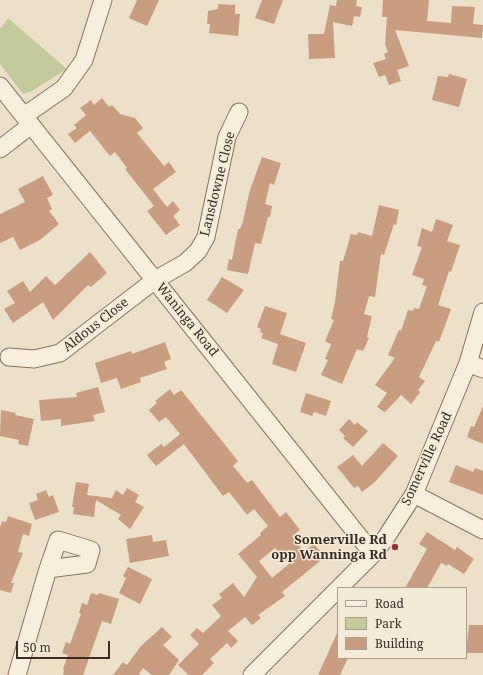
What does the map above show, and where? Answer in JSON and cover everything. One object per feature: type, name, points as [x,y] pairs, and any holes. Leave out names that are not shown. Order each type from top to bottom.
[{"type":"street","points":[[0,148],[28,120],[64,88],[84,60],[103,0]]},
{"type":"street","name":"Waninga Road","points":[[0,86],[373,554]]},
{"type":"street","name":"Lansdowne Close","points":[[155,280],[185,263],[198,251],[206,237],[227,137],[239,112]]},
{"type":"street","name":"Aldous Close","points":[[9,357],[34,359],[60,353],[155,280]]},
{"type":"street","name":"Somerville Road","points":[[341,587],[373,554],[385,539],[414,494],[476,366],[483,312]]},
{"type":"street","points":[[414,494],[483,530]]},
{"type":"street","points":[[17,675],[48,569]]},
{"type":"street","name":"Somerville Road","points":[[252,675],[337,591]]},
{"type":"green space","points":[[8,18],[67,69],[30,92],[23,94],[0,64],[0,29]]},
{"type":"building","points":[[137,0],[159,0],[147,26],[129,18]]},
{"type":"building","points":[[262,0],[283,0],[274,24],[255,18]]},
{"type":"building","points":[[337,0],[357,0],[356,6],[362,7],[360,17],[354,16],[352,26],[333,22],[335,58],[309,59],[308,34],[324,34],[330,5],[336,6]]},
{"type":"building","points":[[383,0],[429,0],[427,21],[451,23],[452,6],[475,7],[473,24],[483,25],[482,38],[395,30],[409,66],[397,70],[401,81],[389,85],[385,75],[379,77],[373,63],[386,59],[384,54],[388,52],[385,44],[387,17],[382,17]]},
{"type":"building","points":[[218,4],[235,5],[235,14],[240,14],[238,36],[209,33],[210,24],[207,24],[208,11],[218,9]]},
{"type":"building","points":[[449,74],[467,79],[459,107],[432,100],[438,76],[448,77]]},
{"type":"building","points":[[102,98],[109,107],[112,105],[120,114],[135,118],[143,128],[137,133],[164,166],[169,162],[176,172],[153,189],[167,207],[173,201],[180,210],[173,216],[180,225],[166,235],[147,211],[154,206],[125,169],[127,168],[115,152],[110,156],[90,131],[75,143],[68,134],[77,128],[74,125],[86,115],[80,108],[91,100],[94,105]]},
{"type":"building","points":[[262,157],[281,163],[274,185],[270,183],[265,204],[272,206],[270,217],[268,217],[261,244],[255,243],[248,274],[227,270],[229,259],[232,260],[238,229],[240,229],[242,225],[250,190]]},
{"type":"building","points":[[43,176],[53,195],[47,198],[52,209],[49,211],[59,224],[40,240],[20,250],[13,237],[0,243],[0,214],[25,202],[18,189]]},
{"type":"building","points":[[379,205],[399,210],[396,225],[394,224],[384,255],[381,254],[375,297],[369,296],[364,314],[372,316],[367,337],[369,338],[363,351],[357,349],[342,384],[321,375],[328,360],[325,359],[331,344],[325,341],[334,320],[331,319],[335,302],[340,261],[343,261],[351,234],[357,235],[358,232],[372,236]]},
{"type":"building","points":[[436,219],[453,225],[447,241],[460,245],[451,272],[449,271],[438,305],[451,309],[439,342],[436,341],[419,377],[425,381],[418,390],[420,392],[411,404],[401,395],[385,412],[377,407],[387,393],[375,385],[395,358],[388,355],[399,330],[401,331],[408,310],[413,311],[414,308],[419,309],[427,286],[422,285],[424,279],[412,275],[422,247],[417,246],[422,228],[432,232]]},
{"type":"building","points":[[90,252],[107,273],[91,287],[88,285],[53,320],[43,302],[13,323],[4,309],[15,303],[7,291],[23,281],[30,292],[46,276],[55,285]]},
{"type":"building","points":[[222,277],[244,290],[227,313],[207,300]]},
{"type":"building","points":[[265,306],[287,313],[280,334],[306,343],[296,372],[272,364],[278,344],[261,338],[263,333],[260,332],[261,329],[257,327]]},
{"type":"building","points":[[165,342],[171,359],[164,362],[167,369],[140,378],[141,382],[121,389],[117,378],[101,383],[95,363],[131,351],[132,354]]},
{"type":"building","points":[[98,387],[105,412],[93,415],[95,421],[61,426],[61,419],[41,421],[39,400],[77,397],[76,393]]},
{"type":"building","points":[[170,389],[174,395],[181,390],[238,461],[233,466],[247,483],[252,480],[280,517],[286,512],[300,530],[292,536],[304,552],[314,544],[325,557],[282,592],[285,596],[258,615],[261,618],[252,625],[245,617],[228,631],[238,641],[231,648],[227,643],[210,659],[214,663],[202,675],[189,675],[178,665],[199,644],[190,635],[197,628],[203,633],[221,616],[212,605],[222,598],[219,594],[233,583],[244,597],[257,577],[238,554],[261,535],[260,533],[268,526],[254,509],[247,515],[229,492],[223,496],[184,444],[156,466],[147,455],[161,444],[164,447],[180,434],[166,417],[159,422],[149,410],[157,403],[155,401]],"holes":[[[275,548],[289,564],[272,578],[259,561]]]},
{"type":"building","points":[[306,393],[331,401],[326,416],[314,412],[312,416],[300,412]]},
{"type":"building","points":[[483,406],[483,444],[467,437],[471,426],[474,427]]},
{"type":"building","points":[[1,410],[34,419],[28,446],[18,444],[19,440],[0,436]]},
{"type":"building","points":[[349,419],[355,425],[357,422],[368,431],[353,447],[343,438],[345,436],[339,430]]},
{"type":"building","points":[[383,443],[398,456],[375,482],[362,492],[358,486],[354,488],[337,467],[353,455],[362,466]]},
{"type":"building","points":[[456,465],[473,472],[475,468],[483,471],[483,495],[449,482]]},
{"type":"building","points":[[76,482],[89,484],[87,495],[112,498],[116,490],[123,495],[127,488],[139,495],[135,502],[144,507],[130,529],[118,519],[121,515],[96,500],[94,517],[73,514],[74,507],[72,507]]},
{"type":"building","points":[[46,490],[49,497],[53,495],[59,512],[35,520],[29,503],[38,500],[36,494]]},
{"type":"building","points":[[8,516],[32,524],[29,536],[23,534],[18,552],[23,553],[11,583],[14,583],[11,593],[0,590],[0,527],[2,521],[6,522]]},
{"type":"building","points":[[427,532],[455,550],[457,547],[474,559],[464,574],[448,564],[447,566],[441,563],[428,587],[406,587],[427,549],[419,544]]},
{"type":"building","points":[[152,535],[153,542],[166,540],[169,556],[130,563],[126,539]]},
{"type":"building","points":[[128,567],[152,579],[140,604],[119,593],[126,578],[123,576]]},
{"type":"building","points":[[91,593],[98,595],[99,593],[119,599],[111,624],[102,621],[83,675],[63,675],[63,669],[68,655],[62,653],[66,642],[70,644],[81,614],[79,613],[82,603],[87,605]]},
{"type":"building","points":[[469,625],[483,625],[483,653],[467,653]]},
{"type":"building","points":[[162,627],[172,637],[163,645],[179,660],[169,675],[152,675],[143,668],[139,674],[141,675],[113,675],[123,662],[127,665],[140,647]]},
{"type":"building","points":[[337,633],[337,659],[348,659],[340,675],[318,675]]},
{"type":"place","name":"Somerville Rd opp Wanninga Rd","points":[[395,547]]}]
